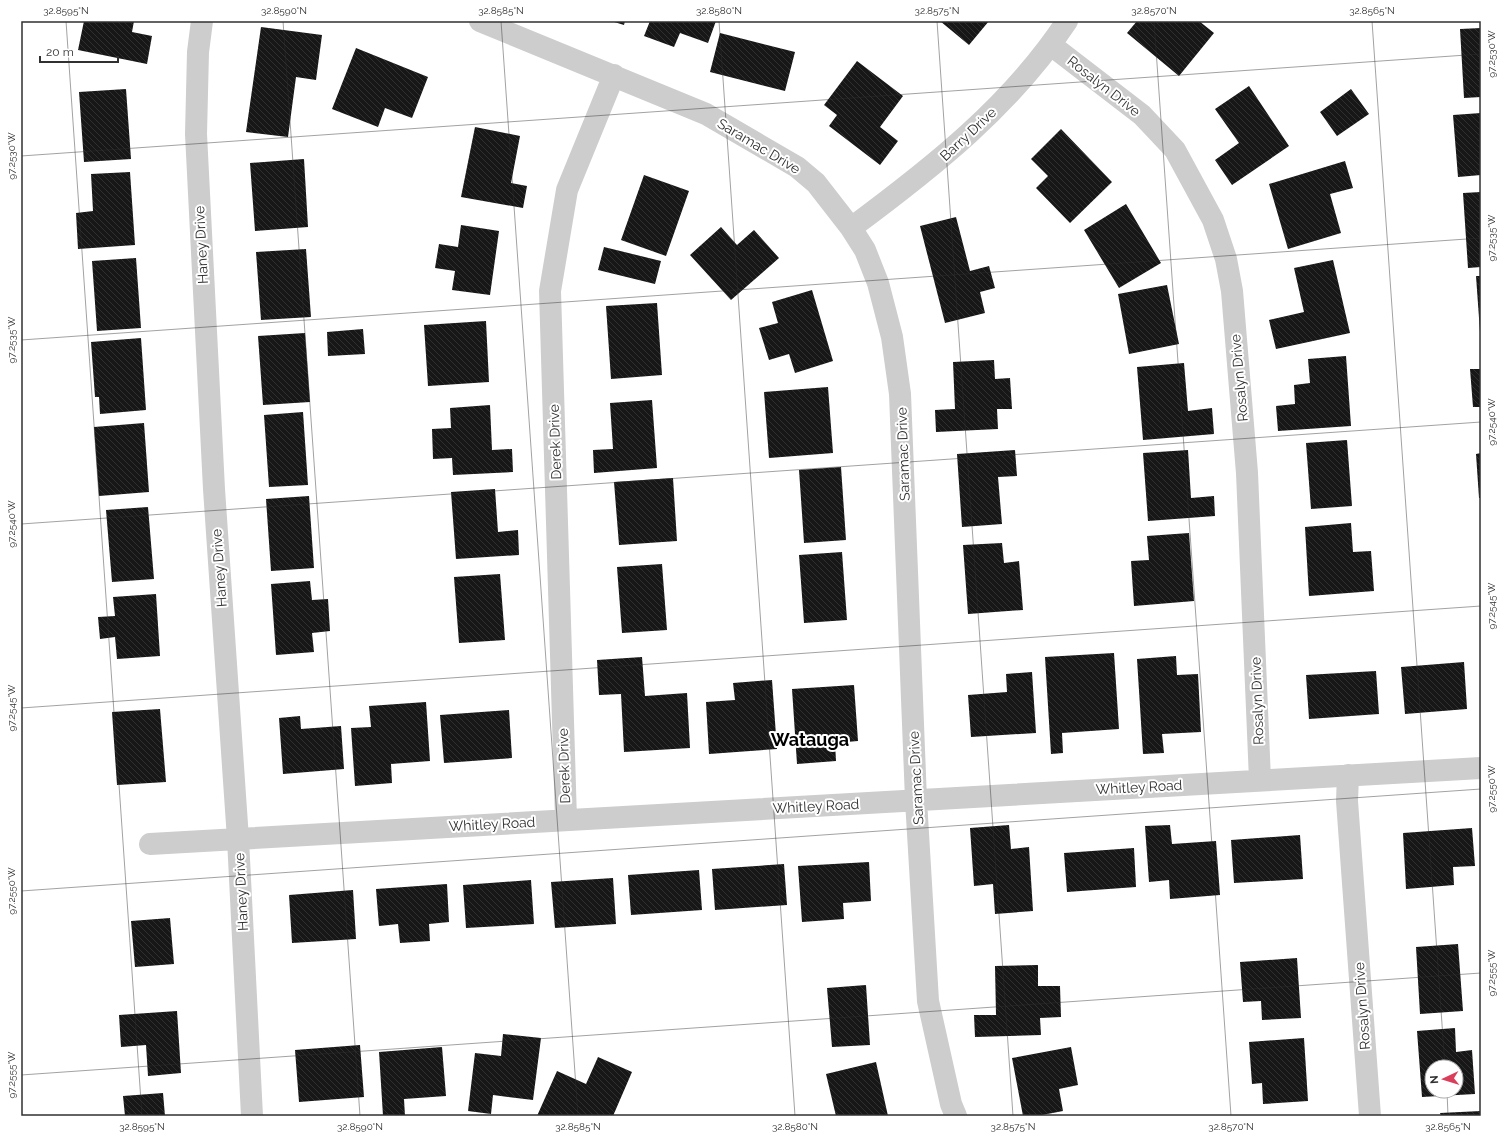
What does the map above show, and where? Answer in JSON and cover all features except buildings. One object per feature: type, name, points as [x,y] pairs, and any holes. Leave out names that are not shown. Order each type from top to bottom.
[{"type":"street","name":"Haney Drive","points":[[202,21],[198,52],[196,134],[214,490],[238,839],[252,1116]]},
{"type":"street","name":"Saramac Drive","points":[[480,21],[706,114],[797,167],[816,183],[851,228],[865,250],[878,283],[892,337],[900,394],[916,800],[928,1001],[951,1104],[956,1116]]},
{"type":"street","name":"Barry Drive","points":[[851,228],[912,184],[981,123],[1051,45],[1066,21]]},
{"type":"street","name":"Rosalyn Drive","points":[[1051,45],[1142,115],[1175,150],[1212,220],[1226,259],[1232,291],[1247,473],[1260,780]]},
{"type":"street","name":"Derek Drive","points":[[566,820],[550,291],[567,190],[614,75]]},
{"type":"street","name":"Whitley Road","points":[[150,844],[1481,768]]},
{"type":"street","name":"Rosalyn Drive","points":[[1348,775],[1347,801],[1370,1116]]},
{"type":"district","name":"Watauga","points":[[810,740]]}]
